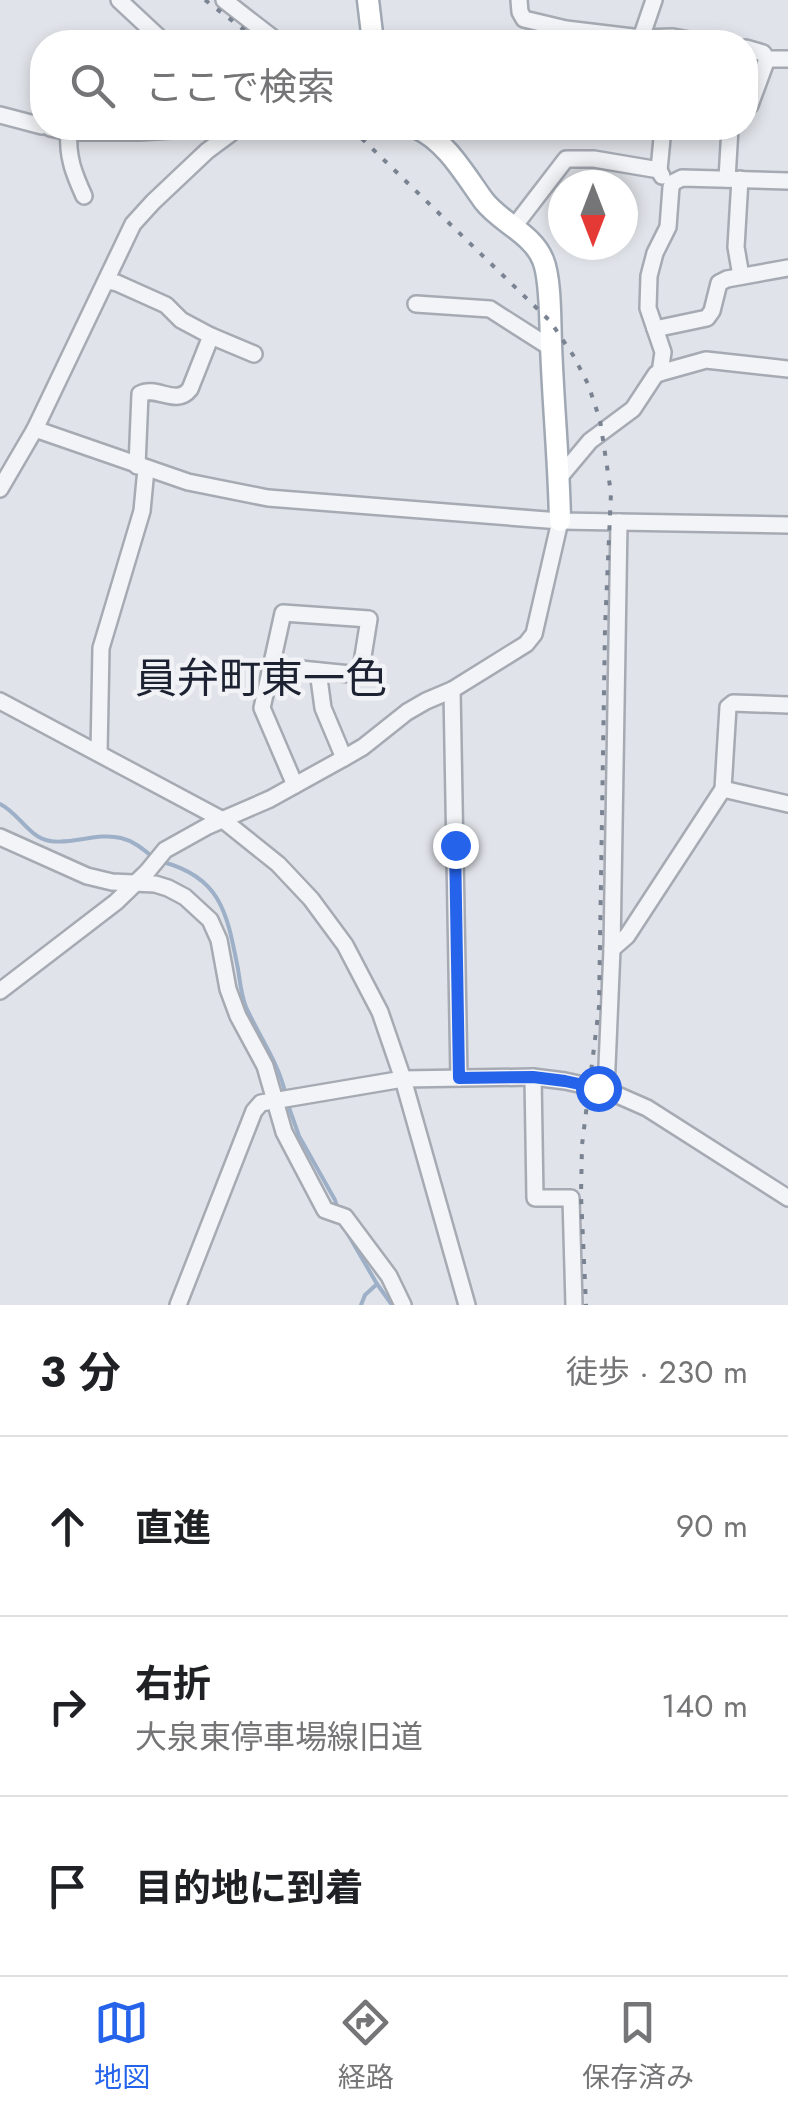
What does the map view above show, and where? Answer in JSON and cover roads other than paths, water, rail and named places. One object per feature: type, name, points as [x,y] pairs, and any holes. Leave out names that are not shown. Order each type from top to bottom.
[{"type":"main road","points":[[368,0],[371,30]]},
{"type":"main road","points":[[436,140],[491,210],[532,243],[545,264],[560,521]]},
{"type":"street","points":[[119,0],[151,30]]},
{"type":"street","points":[[224,0],[263,30]]},
{"type":"street","points":[[519,0],[524,19],[574,30]]},
{"type":"street","points":[[645,30],[654,0]]},
{"type":"street","points":[[758,52],[767,59]]},
{"type":"street","points":[[767,59],[788,59]]},
{"type":"street","points":[[758,83],[767,59]]},
{"type":"street","points":[[0,115],[30,123]]},
{"type":"street","points":[[69,140],[72,168],[84,196]]},
{"type":"street","points":[[0,489],[35,428],[128,234],[140,216],[222,140]]},
{"type":"street","points":[[662,140],[659,170],[662,178],[674,182]]},
{"type":"street","points":[[729,140],[741,276]]},
{"type":"street","points":[[513,228],[566,159],[594,159],[659,170]]},
{"type":"street","points":[[660,373],[663,352],[648,308],[649,276],[668,227],[671,186],[682,178],[788,180]]},
{"type":"street","points":[[655,329],[707,318],[719,283],[727,279],[788,268]]},
{"type":"street","points":[[107,281],[166,305],[181,320],[254,354]]},
{"type":"street","points":[[416,304],[490,309],[551,348]]},
{"type":"street","points":[[99,753],[101,648],[142,511],[140,394],[149,390],[176,397],[184,395],[210,336]]},
{"type":"street","points":[[559,478],[590,441],[633,410],[660,373],[706,360],[788,368]]},
{"type":"street","points":[[35,428],[188,482],[268,498],[560,521],[788,525]]},
{"type":"street","points":[[0,991],[116,902],[165,850],[344,758],[407,712],[452,690],[532,638],[560,521]]},
{"type":"street","points":[[606,1090],[619,522]]},
{"type":"street","points":[[271,666],[360,675],[369,619],[283,613],[271,666],[262,708],[295,784]]},
{"type":"street","points":[[318,671],[323,708],[344,758]]},
{"type":"street","points":[[452,690],[459,1078]]},
{"type":"street","points":[[0,701],[224,820],[278,864],[311,898],[345,945],[380,1012],[403,1079],[466,1305]]},
{"type":"street","points":[[612,949],[627,936],[723,788],[730,704],[788,705]]},
{"type":"street","points":[[723,788],[788,804]]},
{"type":"street","points":[[0,836],[87,876],[112,882],[142,877],[185,898],[210,920],[233,1003],[283,1100],[284,1132],[325,1210],[345,1217],[389,1276],[403,1305]]},
{"type":"street","points":[[533,1077],[535,1198],[571,1198],[574,1305]]},
{"type":"street","points":[[178,1305],[254,1111],[261,1103],[403,1079],[533,1077],[565,1081],[606,1090],[647,1108],[788,1198]]},
{"type":"waterway","points":[[0,804],[42,839],[59,842],[103,836],[121,838],[154,858]]},
{"type":"waterway","points":[[163,862],[198,878],[218,901],[230,931],[244,1002],[285,1092]]},
{"type":"waterway","points":[[287,1102],[299,1136],[338,1210]]},
{"type":"waterway","points":[[342,1224],[392,1305]]},
{"type":"waterway","points":[[361,1305],[377,1284]]},
{"type":"railway","points":[[205,0],[244,30]]},
{"type":"railway","points":[[363,140],[550,321],[588,384],[600,420],[611,493],[599,1007],[582,1145],[586,1305]]},
{"type":"district","name":"員弁町東一色","points":[[261,678]]}]
